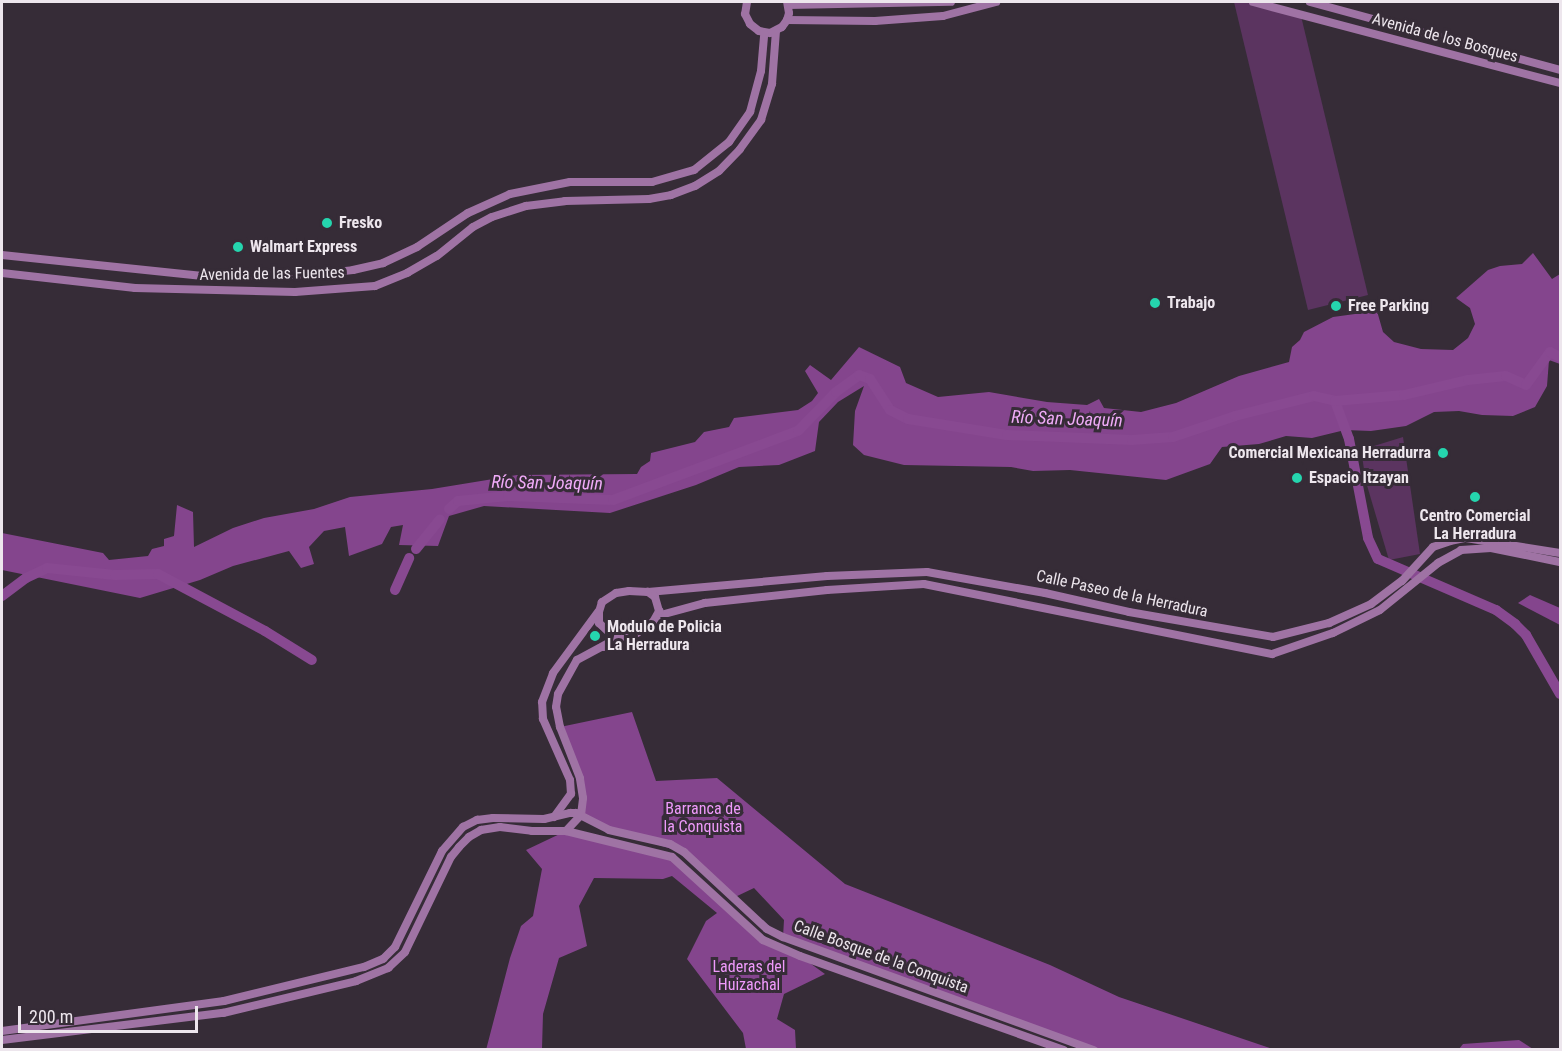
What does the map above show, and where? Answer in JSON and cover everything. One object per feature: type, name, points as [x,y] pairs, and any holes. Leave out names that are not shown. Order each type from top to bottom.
[{"type":"main road","points":[[747,2],[747,20],[754,28],[764,33],[776,31],[787,20],[787,3],[951,2]]},
{"type":"main road","points":[[787,20],[875,21],[943,16],[996,2]]},
{"type":"main road","name":"Avenida de los Bosques","points":[[1253,2],[1560,83]]},
{"type":"main road","name":"Avenida de los Bosques","points":[[1310,2],[1560,70]]},
{"type":"main road","points":[[1328,21],[1331,7]]},
{"type":"main road","name":"Avenida de las Fuentes","points":[[2,273],[121,287],[219,291],[295,292],[375,286],[407,273],[437,256],[473,227],[492,217],[526,206],[546,202],[649,199],[695,186],[719,171],[752,134],[769,102],[776,31]]},
{"type":"main road","name":"Avenida de las Fuentes","points":[[2,255],[214,277],[309,274],[370,267],[404,254],[481,207],[518,192],[570,182],[652,182],[679,176],[707,162],[729,142],[750,112],[761,71],[764,33]]},
{"type":"main road","points":[[544,186],[540,195],[546,202]]},
{"type":"main road","points":[[518,192],[526,197],[526,206]]},
{"type":"main road","points":[[207,290],[214,277],[221,282],[219,291]]},
{"type":"main road","name":"Calle Paseo de la Herradura","points":[[648,592],[827,576],[927,572],[1259,636],[1289,635],[1329,623],[1371,604],[1402,581],[1433,547],[1466,538],[1560,553]]},
{"type":"main road","name":"Calle Paseo de la Herradura","points":[[657,616],[705,603],[788,593],[934,585],[1272,654],[1333,633],[1380,610],[1437,564],[1461,550],[1491,548],[1560,562]]},
{"type":"main road","points":[[788,593],[827,576]]},
{"type":"main road","points":[[566,831],[581,815],[583,798],[580,778],[560,727],[556,707],[558,694],[577,660],[597,648],[642,629],[657,616],[658,602],[648,592],[616,593],[602,603],[599,623],[616,639]]},
{"type":"main road","points":[[554,817],[571,794],[570,780],[543,719],[542,702],[553,673],[599,612]]},
{"type":"main road","points":[[1250,650],[1258,643],[1259,636]]},
{"type":"main road","points":[[576,642],[587,654]]},
{"type":"main road","points":[[597,648],[639,646]]},
{"type":"main road","points":[[2,1031],[177,1009],[352,971],[383,959],[402,934],[442,851],[463,827],[477,820],[493,818],[554,817],[570,813],[581,815]]},
{"type":"main road","name":"Calle Bosque de la Conquista","points":[[581,815],[609,830],[670,844],[684,852],[767,929],[783,937],[1094,1050]]},
{"type":"main road","points":[[588,837],[594,824]]},
{"type":"main road","name":"Calle Bosque de la Conquista","points":[[2,1040],[209,1015],[356,981],[388,968],[405,952],[451,857],[469,837],[482,830],[500,827],[532,831],[566,831],[672,857],[763,940],[800,956],[1064,1050]]},
{"type":"main road","points":[[291,986],[294,996]]},
{"type":"shaded area","points":[[1234,2],[1248,2],[1301,16],[1368,295],[1308,310]]},
{"type":"shaded area","points":[[1403,437],[1420,554],[1389,560],[1366,482],[1361,450]]},
{"type":"green space","points":[[1533,253],[1552,279],[1560,274],[1560,364],[1549,360],[1547,386],[1535,407],[1513,416],[1482,415],[1459,411],[1434,412],[1406,426],[1371,431],[1345,430],[1312,438],[1286,436],[1259,444],[1222,447],[1210,464],[1166,480],[1070,470],[1033,471],[1011,467],[904,465],[864,455],[853,445],[855,411],[864,386],[838,402],[819,422],[815,451],[779,465],[739,467],[696,485],[610,513],[484,506],[449,516],[438,546],[399,545],[403,525],[391,527],[382,544],[349,556],[345,527],[324,531],[309,547],[314,564],[301,568],[289,551],[233,566],[200,580],[140,598],[2,570],[2,533],[103,553],[109,560],[148,556],[152,549],[164,546],[164,539],[174,536],[177,505],[193,512],[194,547],[233,528],[264,518],[314,509],[350,497],[432,489],[517,475],[637,474],[641,467],[650,461],[651,453],[695,442],[704,432],[729,427],[734,418],[798,410],[812,401],[818,393],[805,371],[810,365],[831,380],[859,347],[900,367],[906,383],[938,397],[989,392],[1047,402],[1087,405],[1099,399],[1104,408],[1141,412],[1176,403],[1239,376],[1289,362],[1292,347],[1300,340],[1304,332],[1333,317],[1377,311],[1383,332],[1394,342],[1421,349],[1453,350],[1468,338],[1475,324],[1470,308],[1456,298],[1488,270],[1500,266],[1522,264]]},
{"type":"green space","points":[[1530,595],[1560,608],[1560,625],[1518,603]]},
{"type":"green space","name":"Barranca de la Conquista","points":[[632,712],[656,781],[717,778],[845,884],[1050,965],[1119,997],[1273,1049],[1094,1049],[783,937],[784,920],[754,888],[733,898],[685,853],[609,830],[581,815],[580,778],[560,727]]},
{"type":"green space","name":"Laderas del Huizachal","points":[[566,831],[672,857],[763,940],[800,956],[825,974],[784,994],[777,1019],[795,1030],[796,1049],[746,1049],[743,1033],[687,959],[706,921],[717,913],[672,876],[663,879],[594,878],[579,906],[587,946],[559,958],[543,1014],[542,1049],[486,1050],[510,958],[521,926],[533,916],[542,869],[526,850]]},
{"type":"green space","points":[[1519,1040],[1533,1049],[1459,1049],[1463,1044]]},
{"type":"waterway","name":"Río San Joaquín","points":[[449,509],[458,501],[508,496],[613,500],[798,431],[836,392],[859,375],[870,379],[890,410],[908,419],[1007,435],[1132,440],[1173,437],[1235,416],[1314,396],[1335,401],[1404,395],[1468,380],[1506,376],[1526,385],[1550,352],[1560,357]]},
{"type":"waterway","name":"Río San Joaquín","points":[[1335,401],[1349,439],[1368,538],[1378,559],[1496,610],[1515,624],[1526,635],[1560,694]]},
{"type":"waterway","name":"Río San Joaquín","points":[[416,549],[440,519]]},
{"type":"waterway","name":"Río San Joaquín","points":[[395,590],[409,558]]},
{"type":"waterway","name":"Río San Joaquín","points":[[2,596],[26,578],[47,568],[115,575],[158,574],[265,631],[312,660]]},
{"type":"place","name":"Fresko","points":[[327,223]]},
{"type":"place","name":"Walmart Express","points":[[238,247]]},
{"type":"place","name":"Trabajo","points":[[1155,303]]},
{"type":"place","name":"Free Parking","points":[[1336,306]]},
{"type":"place","name":"Comercial Mexicana Herradurra","points":[[1443,453]]},
{"type":"place","name":"Espacio Itzayan","points":[[1297,478]]},
{"type":"place","name":"Centro Comercial La Herradura","points":[[1475,497]]},
{"type":"place","name":"Modulo de Policia La Herradura","points":[[595,636]]}]
